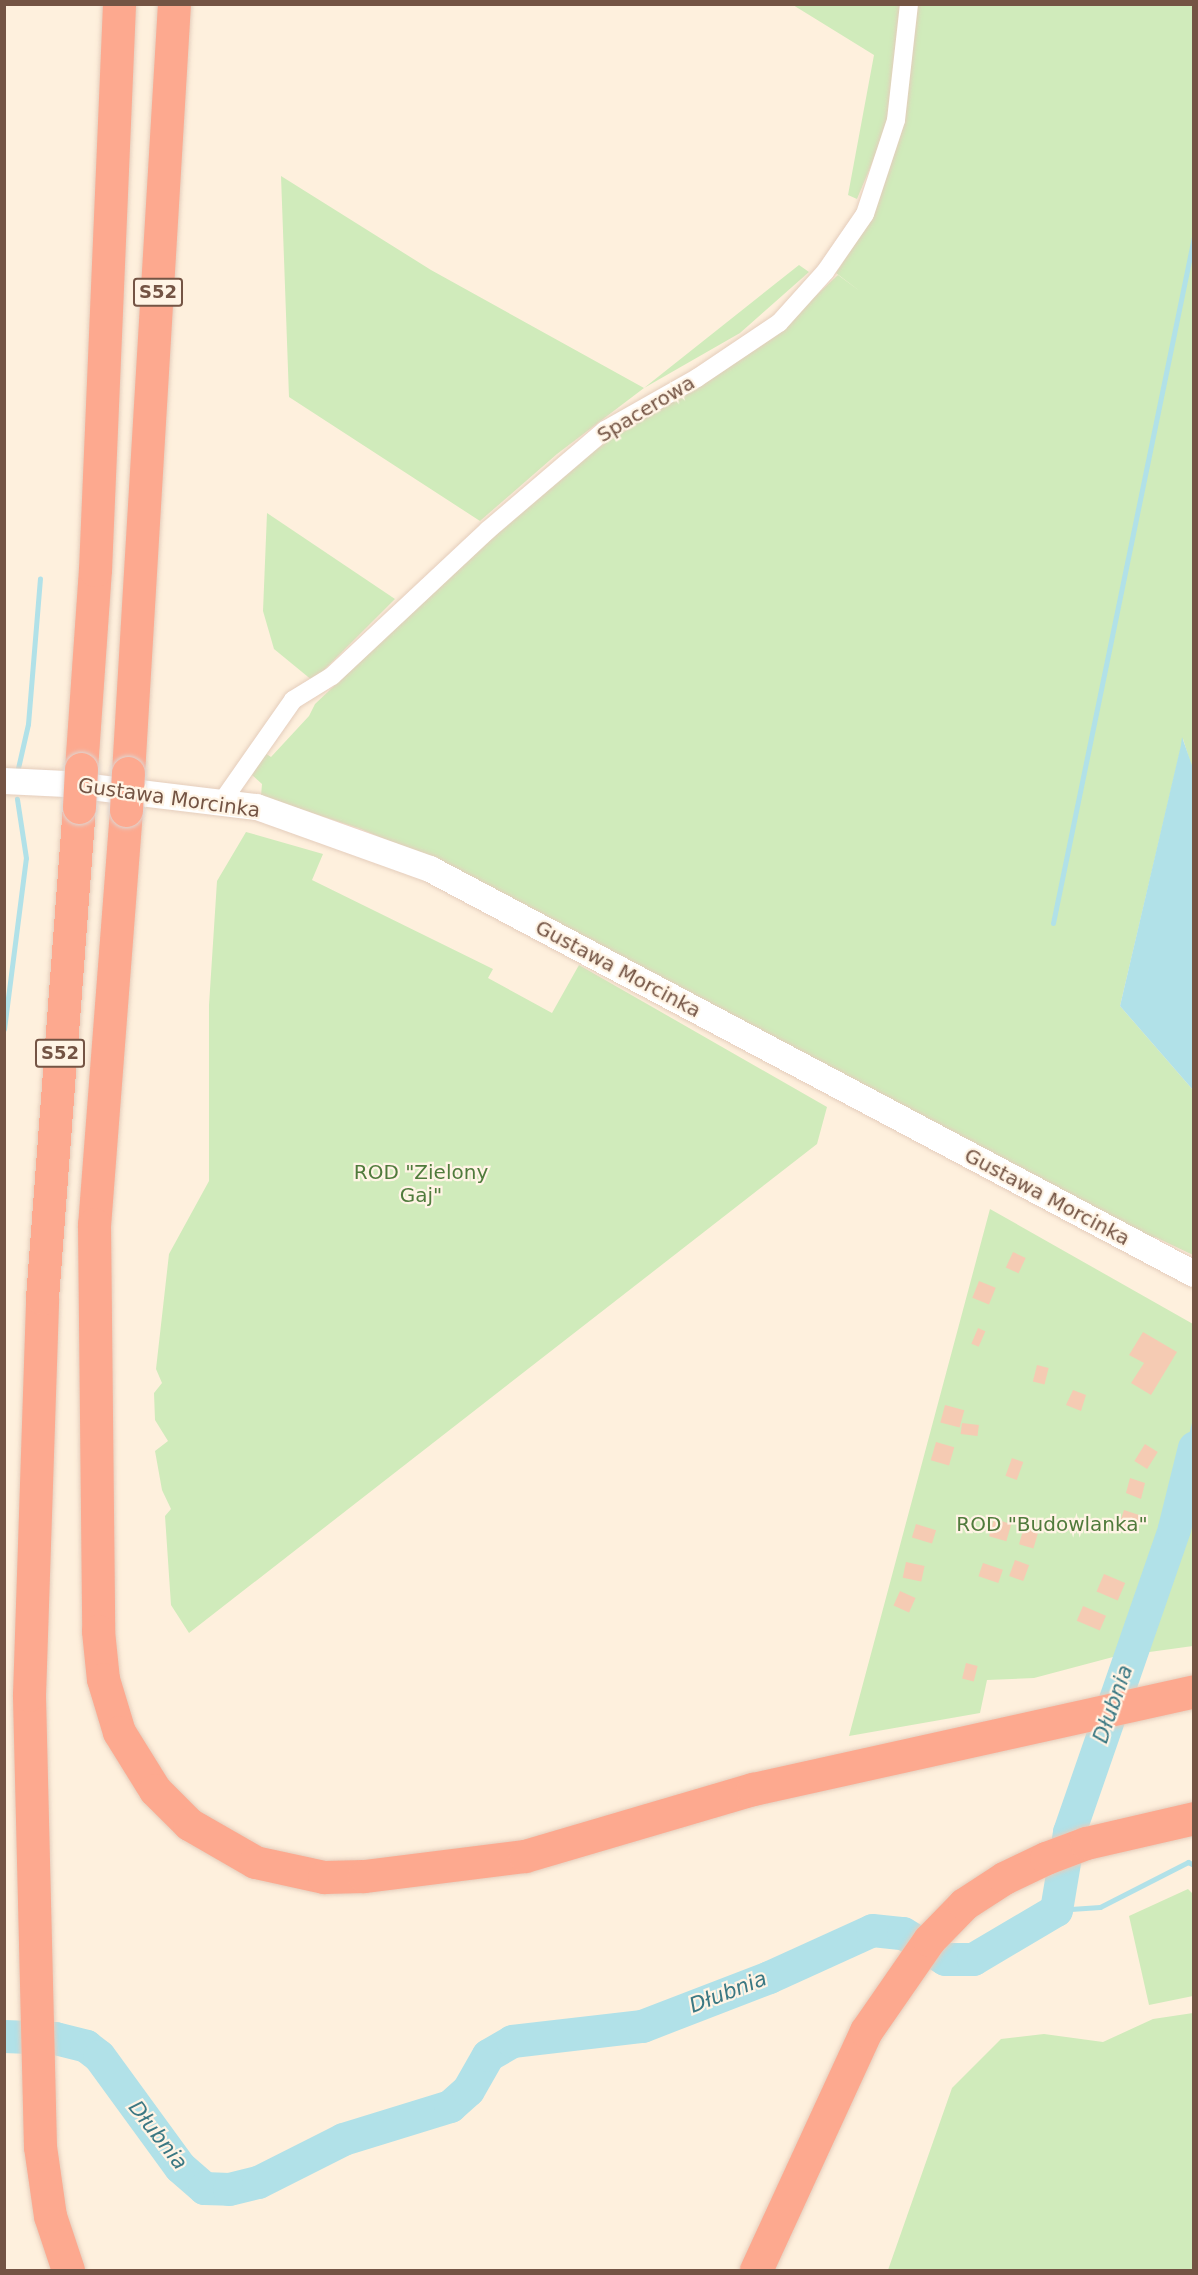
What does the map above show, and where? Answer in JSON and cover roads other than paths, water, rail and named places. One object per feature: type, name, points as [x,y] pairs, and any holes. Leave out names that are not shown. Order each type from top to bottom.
[{"type":"highway","name":"S52","points":[[63,2256],[40,2147],[29,1695],[42,1298],[79,807],[94,570],[119,4]]},
{"type":"highway","name":"S52","points":[[174,4],[126,810],[94,1224],[97,1597],[100,1658],[112,1715],[126,1748],[155,1790],[189,1824],[234,1852],[280,1870],[324,1877],[364,1876],[525,1856],[753,1789],[1194,1691]]},
{"type":"highway","points":[[756,2271],[866,2031],[894,1986],[928,1940],[964,1904],[1004,1878],[1086,1843],[1194,1818]]},
{"type":"street","name":"Spacerowa","points":[[222,802],[293,700],[332,676],[488,530],[604,430],[697,378],[779,323],[825,273],[865,213],[896,120],[909,4]]},
{"type":"street","name":"Gustawa Morcinka","points":[[4,781],[66,784],[257,807],[430,869],[1194,1274]]},
{"type":"water","points":[[1182,737],[1194,771],[1193,1090],[1120,1006]]},
{"type":"water","points":[[1193,1419],[1193,1470],[1174,1528],[1175,1489]]},
{"type":"waterway","points":[[1053,923],[1194,237]]},
{"type":"waterway","points":[[18,768],[28,724],[40,578]]},
{"type":"waterway","points":[[4,1029],[26,858],[17,799]]},
{"type":"waterway","name":"Dłubnia","points":[[4,2036],[55,2038],[86,2046],[99,2056],[180,2167],[204,2188],[229,2189],[258,2182],[343,2139],[450,2106],[468,2090],[488,2055],[512,2041],[642,2026],[769,1977],[872,1930],[903,1933],[945,1959],[973,1959],[1056,1910],[1069,1832],[1174,1528],[1194,1447]]},
{"type":"waterway","points":[[1056,1910],[1100,1907],[1188,1862],[1194,1865]]},
{"type":"park label","name":"ROD \"Zielony Gaj\"","points":[[421,1184]]},
{"type":"park label","name":"ROD \"Budowlanka\"","points":[[1052,1524]]}]
